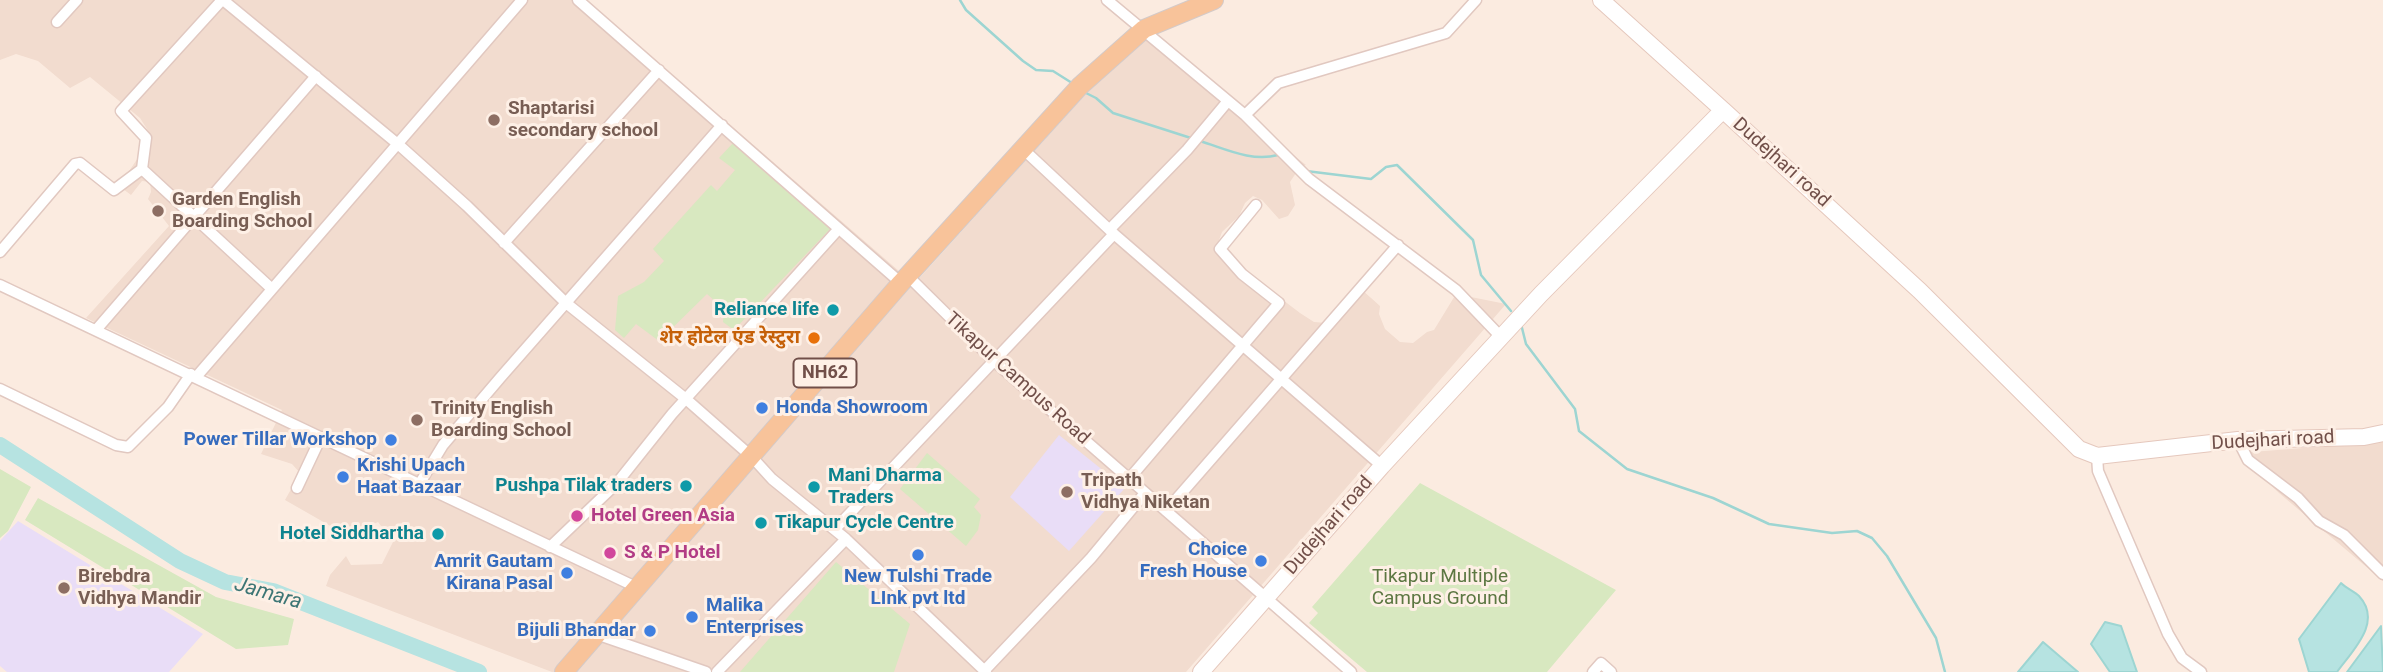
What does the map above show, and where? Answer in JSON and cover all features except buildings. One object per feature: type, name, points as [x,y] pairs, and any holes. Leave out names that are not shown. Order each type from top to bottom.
[{"type":"main road","name":"NH62","points":[[568,667],[599,635],[636,587],[752,457],[904,279],[1084,82],[1144,29],[1213,0]]},
{"type":"street","points":[[57,22],[76,0]]},
{"type":"street","points":[[0,252],[75,164],[79,163],[114,190],[142,169],[146,138],[121,111],[223,0],[399,145],[566,303],[687,399],[752,457],[772,479],[835,529],[986,671],[1091,558],[1145,493]]},
{"type":"street","points":[[0,389],[116,446],[128,447],[168,407],[327,223],[399,145],[522,0]]},
{"type":"street","name":"Tikapur Campus Road","points":[[578,0],[904,279],[994,361],[1351,672]]},
{"type":"street","points":[[1107,0],[1245,115],[1309,180],[1456,290],[1502,337]]},
{"type":"street","points":[[1245,115],[1278,83],[1447,33],[1476,0]]},
{"type":"street","points":[[1601,0],[1723,110]]},
{"type":"street","points":[[504,243],[659,70]]},
{"type":"street","points":[[96,330],[316,76]]},
{"type":"street","points":[[835,529],[994,361],[1187,150],[1228,101]]},
{"type":"street","name":"Dudejhari road","points":[[1200,672],[1382,466],[1502,337],[1723,110],[1920,290],[2079,449],[2097,456],[2238,440],[2364,437],[2383,433]]},
{"type":"street","points":[[420,483],[443,445],[722,125]]},
{"type":"street","points":[[1023,149],[1112,232],[1382,466]]},
{"type":"street","points":[[142,169],[192,217],[217,235],[272,289]]},
{"type":"street","points":[[1129,479],[1279,303],[1242,274],[1220,249],[1256,205]]},
{"type":"street","points":[[550,547],[617,483],[687,399],[835,233]]},
{"type":"street","points":[[1166,511],[1280,377],[1398,245]]},
{"type":"street","points":[[0,285],[636,587]]},
{"type":"street","points":[[297,488],[321,437]]},
{"type":"street","points":[[2238,440],[2248,460],[2306,505],[2319,522],[2344,534],[2383,574]]},
{"type":"street","points":[[2097,456],[2098,471],[2168,634],[2182,657],[2201,672]]},
{"type":"street","points":[[717,672],[846,540]]},
{"type":"street","points":[[599,635],[706,672]]},
{"type":"street","points":[[1593,672],[1601,663],[1611,672]]},
{"type":"shaded area","points":[[0,0],[586,0],[914,284],[1141,33],[1306,165],[1300,167],[1290,182],[1295,205],[1288,216],[1279,219],[1262,200],[1253,196],[1245,203],[1239,216],[1222,232],[1218,243],[1228,258],[1300,313],[1314,322],[1327,323],[1361,289],[1380,306],[1379,314],[1385,329],[1400,342],[1413,343],[1434,330],[1456,294],[1506,304],[1186,672],[552,672],[326,586],[330,575],[346,556],[351,565],[382,564],[393,542],[378,522],[348,536],[285,500],[300,473],[292,464],[261,454],[282,410],[86,318],[169,226],[148,199],[151,192],[150,182],[142,181],[131,195],[119,186],[152,137],[140,118],[90,77],[70,88],[38,61],[16,54],[0,60]]},
{"type":"shaded area","name":"Tripath Vidhya Niketan","points":[[1059,435],[1125,488],[1069,551],[1010,497]]},
{"type":"shaded area","points":[[2383,442],[2383,581],[2279,493],[2238,453]]},
{"type":"shaded area","name":"Birebdra Vidhya Mandir","points":[[18,521],[203,634],[169,672],[7,672],[0,666],[0,541]]},
{"type":"green space","points":[[733,143],[831,228],[734,330],[723,322],[724,309],[707,294],[659,341],[636,324],[624,338],[615,330],[618,296],[644,282],[664,261],[653,249],[711,185],[717,191],[735,170],[719,158]]},
{"type":"green space","points":[[927,453],[980,499],[974,507],[981,515],[978,530],[966,546],[900,489]]},
{"type":"green space","points":[[0,469],[31,487],[8,531],[0,538]]},
{"type":"green space","name":"Tikapur Multiple Campus Ground","points":[[1420,483],[1616,590],[1547,672],[1367,672],[1309,623],[1318,613],[1312,607]]},
{"type":"green space","points":[[38,498],[216,597],[294,619],[288,645],[236,649],[25,520]]},
{"type":"green space","points":[[836,562],[910,624],[894,672],[740,672]]},
{"type":"water","points":[[2341,583],[2359,596],[2366,606],[2367,626],[2363,636],[2337,672],[2309,672],[2299,639]]},
{"type":"water","points":[[2105,622],[2121,626],[2137,672],[2110,672],[2091,644]]},
{"type":"water","points":[[2381,626],[2383,672],[2347,672]]},
{"type":"water","points":[[2043,642],[2078,672],[2018,672]]},
{"type":"waterway","points":[[960,0],[966,10],[1023,61],[1036,70],[1053,71],[1072,83]]},
{"type":"waterway","points":[[1084,92],[1096,98],[1113,113],[1194,139]]},
{"type":"waterway","points":[[1200,141],[1248,156],[1278,155]]},
{"type":"waterway","points":[[1306,171],[1371,179],[1386,167],[1397,165],[1473,240],[1481,275],[1511,311]]},
{"type":"waterway","points":[[1521,324],[1526,344],[1575,409],[1579,431],[1627,469],[1713,498],[1769,524],[1832,533],[1857,531],[1872,538],[1887,556],[1936,638],[1945,672]]},
{"type":"waterway","name":"Jamara","points":[[0,445],[180,561],[225,582],[273,591],[479,672]]},
{"type":"place","name":"Shaptarisi secondary school","points":[[494,120]]},
{"type":"place","name":"Garden English Boarding School","points":[[158,211]]},
{"type":"place","name":"Reliance life","points":[[833,310]]},
{"type":"place","name":"शेर होटेल एंड रेस्टुरा","points":[[814,338]]},
{"type":"place","name":"Honda Showroom","points":[[762,408]]},
{"type":"place","name":"Trinity English Boarding School","points":[[417,420]]},
{"type":"place","name":"Power Tillar Workshop","points":[[391,440]]},
{"type":"place","name":"Krishi Upach Haat Bazaar","points":[[343,477]]},
{"type":"place","name":"Pushpa Tilak traders","points":[[686,486]]},
{"type":"place","name":"Mani Dharma Traders","points":[[814,487]]},
{"type":"place","name":"Tripath Vidhya Niketan","points":[[1067,492]]},
{"type":"place","name":"Hotel Green Asia","points":[[577,516]]},
{"type":"place","name":"Tikapur Cycle Centre","points":[[761,523]]},
{"type":"place","name":"Hotel Siddhartha","points":[[438,534]]},
{"type":"place","name":"S & P Hotel","points":[[610,553]]},
{"type":"place","name":"New Tulshi Trade LInk pvt ltd","points":[[918,555]]},
{"type":"place","name":"Choice Fresh House","points":[[1261,561]]},
{"type":"place","name":"Amrit Gautam Kirana Pasal","points":[[567,573]]},
{"type":"place","name":"Birebdra Vidhya Mandir","points":[[64,588]]},
{"type":"place","name":"Malika Enterprises","points":[[692,617]]},
{"type":"place","name":"Bijuli Bhandar","points":[[650,631]]}]
